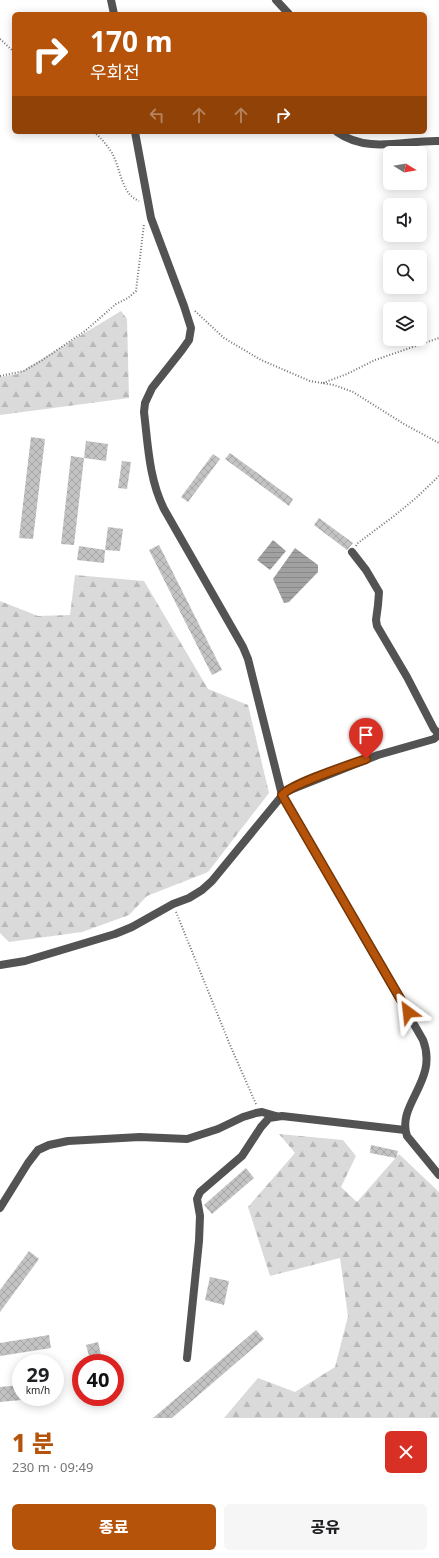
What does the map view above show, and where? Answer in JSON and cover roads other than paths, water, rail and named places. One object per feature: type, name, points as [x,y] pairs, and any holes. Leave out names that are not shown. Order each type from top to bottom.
[{"type":"street","points":[[111,0],[114,12]]},
{"type":"street","points":[[276,0],[287,12]]},
{"type":"street","points":[[135,134],[151,218],[191,328],[189,340],[152,388],[145,403],[144,412],[152,479],[164,509],[243,647],[248,659],[282,795],[416,1026],[428,1053],[427,1068],[407,1115],[405,1130],[407,1136],[439,1175]]},
{"type":"street","points":[[340,134],[348,139],[367,144],[439,141]]},
{"type":"street","points":[[0,965],[25,961],[115,934],[132,927],[173,904],[188,898],[202,890],[212,881],[285,792],[378,755],[434,739],[439,734],[434,729],[407,677],[377,626],[376,620],[379,592],[370,576],[352,552]]},
{"type":"street","points":[[0,1208],[28,1163],[38,1150],[49,1145],[68,1141],[140,1136],[187,1139],[218,1129],[244,1117],[262,1112],[276,1116],[405,1130]]},
{"type":"street","points":[[187,1358],[200,1226],[197,1199],[200,1192],[242,1156],[261,1127],[269,1118],[276,1116]]}]
